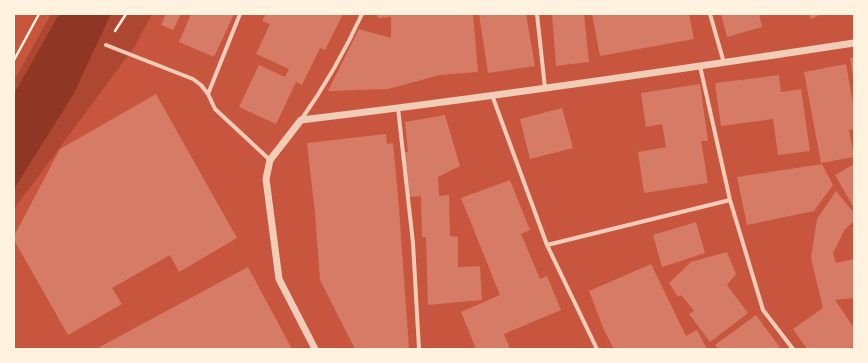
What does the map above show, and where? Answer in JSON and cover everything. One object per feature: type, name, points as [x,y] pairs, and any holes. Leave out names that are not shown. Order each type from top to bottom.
[{"type":"street","points":[[208,94],[240,14]]},
{"type":"street","points":[[315,349],[279,279],[266,179],[270,160],[316,99],[333,71],[362,14]]},
{"type":"street","points":[[537,14],[545,88]]},
{"type":"street","points":[[710,14],[724,63]]},
{"type":"street","points":[[301,120],[545,88],[854,43]]},
{"type":"street","points":[[106,45],[193,79],[201,85],[208,94],[215,109],[270,160]]},
{"type":"street","points":[[700,66],[730,200],[763,310],[793,349]]},
{"type":"street","points":[[492,95],[547,245],[598,349]]},
{"type":"street","points":[[398,108],[412,243],[419,349]]},
{"type":"street","points":[[547,245],[730,200]]},
{"type":"path","points":[[14,60],[39,14]]},
{"type":"shaded area","points":[[51,14],[152,14],[135,46],[14,209],[14,81]]},
{"type":"shaded area","points":[[59,14],[111,14],[73,95],[14,189],[14,94]]},
{"type":"building","points":[[166,14],[181,14],[173,30],[161,25]]},
{"type":"building","points":[[191,14],[234,14],[214,57],[179,42]]},
{"type":"building","points":[[266,14],[343,14],[325,50],[320,48],[302,85],[296,82],[276,124],[239,107],[259,65],[285,77],[289,69],[256,54],[270,24],[262,21]]},
{"type":"building","points":[[377,14],[473,14],[478,72],[440,75],[388,89],[328,91],[359,29],[391,38],[391,17],[378,18]]},
{"type":"building","points":[[479,14],[526,14],[535,66],[488,73]]},
{"type":"building","points":[[552,14],[584,14],[589,62],[556,66]]},
{"type":"building","points":[[592,14],[689,14],[694,39],[600,56]]},
{"type":"building","points":[[721,14],[759,14],[762,27],[727,37]]},
{"type":"building","points":[[809,14],[822,14],[811,19]]},
{"type":"building","points":[[854,57],[854,77],[853,77],[850,58]]},
{"type":"building","points":[[846,64],[854,109],[854,129],[849,130],[854,157],[821,163],[804,72]]},
{"type":"building","points":[[779,75],[781,92],[801,89],[810,151],[778,155],[773,119],[721,126],[715,83]]},
{"type":"building","points":[[700,84],[708,141],[701,141],[708,183],[644,193],[638,152],[666,147],[662,124],[646,127],[641,93]]},
{"type":"building","points":[[156,94],[237,238],[179,272],[170,255],[112,288],[122,304],[68,335],[14,240],[14,236],[60,149]]},
{"type":"building","points":[[562,108],[573,148],[530,159],[520,119]]},
{"type":"building","points":[[445,115],[460,166],[438,177],[439,196],[449,195],[450,236],[458,237],[458,267],[480,266],[482,300],[428,305],[426,237],[422,237],[421,196],[409,197],[404,152],[408,152],[405,122]]},
{"type":"building","points":[[386,134],[387,144],[393,143],[409,349],[355,349],[320,280],[315,213],[307,143]]},
{"type":"building","points":[[822,164],[833,185],[814,211],[747,225],[737,177]]},
{"type":"building","points":[[854,164],[854,208],[835,175]]},
{"type":"building","points":[[510,180],[530,230],[521,234],[540,279],[547,276],[561,310],[504,334],[510,349],[476,349],[461,312],[500,295],[461,198]]},
{"type":"building","points":[[836,191],[854,213],[854,221],[845,229],[833,253],[836,263],[854,259],[854,298],[835,300],[854,328],[854,346],[852,347],[853,349],[807,349],[793,329],[823,308],[811,258],[817,219]]},
{"type":"building","points":[[696,222],[705,253],[662,267],[653,235]]},
{"type":"building","points":[[727,252],[736,274],[727,285],[748,313],[710,342],[689,314],[694,311],[681,295],[678,297],[669,283],[691,262]]},
{"type":"building","points":[[651,264],[686,336],[697,330],[707,349],[614,349],[604,330],[589,291]]},
{"type":"building","points":[[248,267],[292,349],[96,349]]},
{"type":"building","points":[[756,315],[781,349],[718,349],[715,345]]}]
